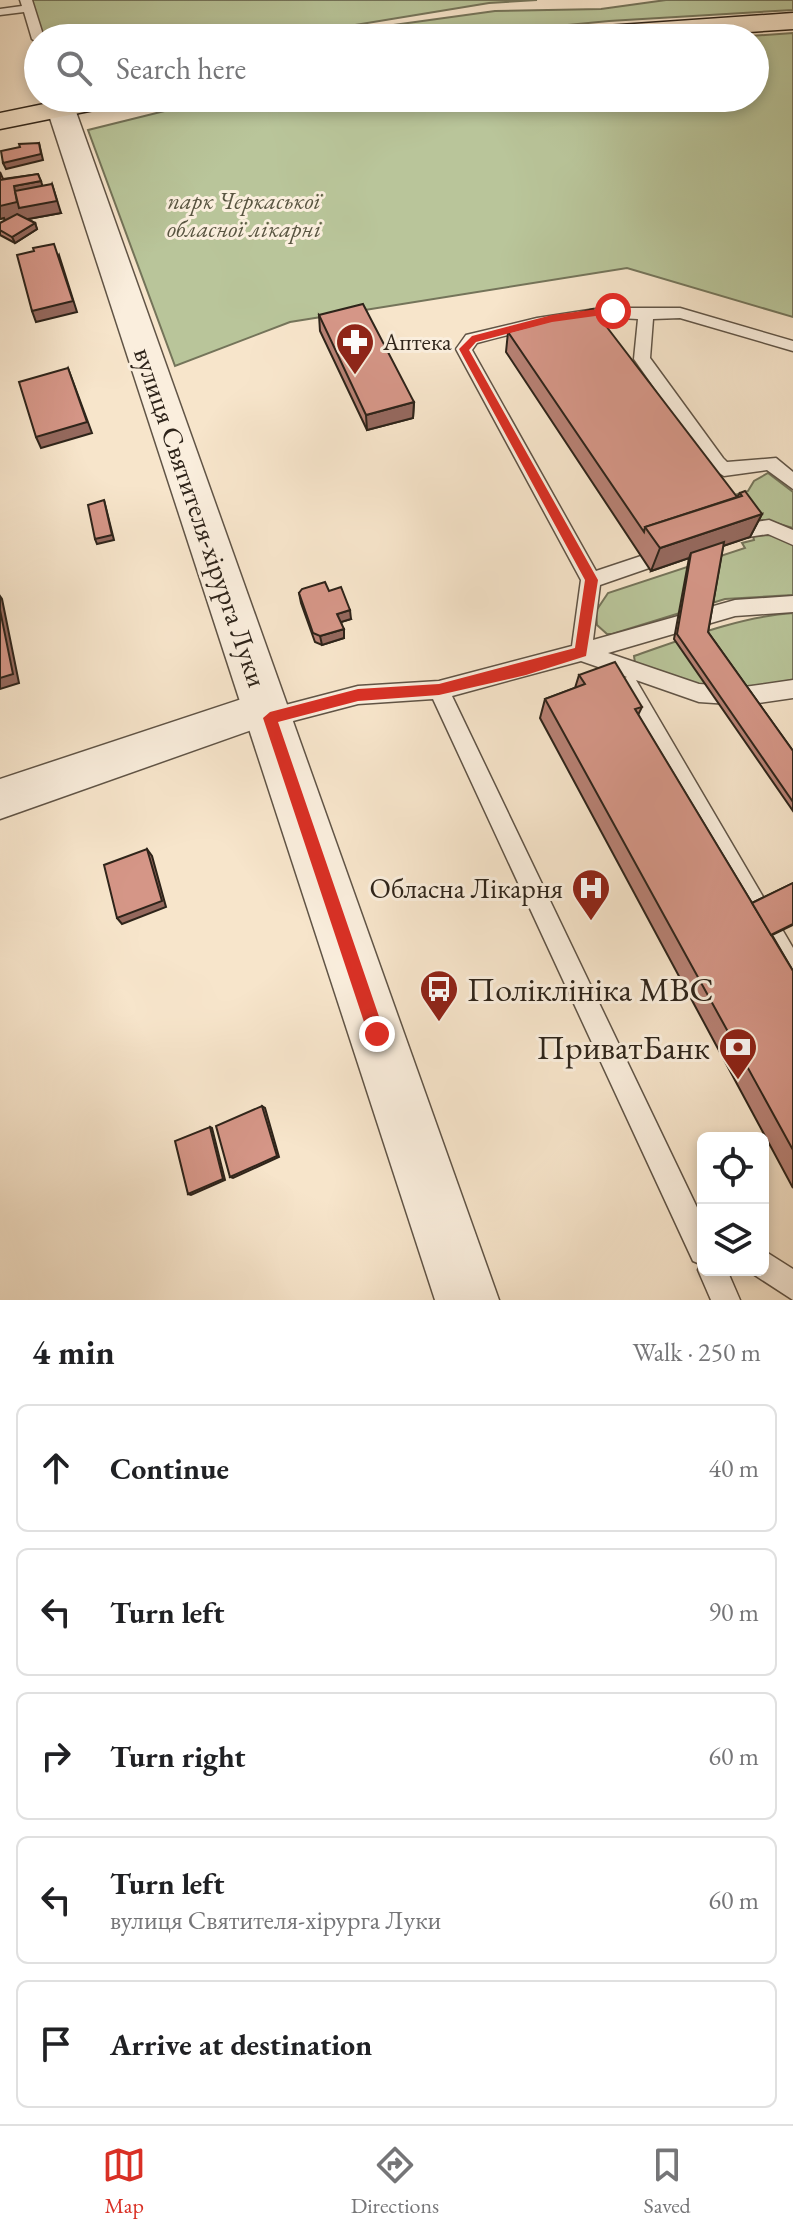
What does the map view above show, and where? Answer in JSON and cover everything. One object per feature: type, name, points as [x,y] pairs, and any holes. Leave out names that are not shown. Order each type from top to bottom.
[{"type":"main road","points":[[750,24],[793,21]]},
{"type":"main road","points":[[0,121],[30,112]]},
{"type":"street","name":"вулиця Святителя-хірурга Луки","points":[[62,112],[467,1300]]},
{"type":"street","points":[[0,799],[268,713]]},
{"type":"lane","points":[[0,12],[27,4],[33,24]]},
{"type":"lane","points":[[581,652],[591,580],[464,349],[472,339],[552,319],[613,311],[680,313],[793,346]]},
{"type":"lane","points":[[646,314],[642,359],[717,463],[724,469],[770,463],[793,482]]},
{"type":"lane","points":[[709,540],[738,530],[769,527],[793,538]]},
{"type":"lane","points":[[591,580],[679,550]]},
{"type":"lane","points":[[268,713],[358,695],[439,690],[526,669],[735,608],[793,604]]},
{"type":"lane","points":[[581,652],[699,693],[744,696],[793,689]]},
{"type":"lane","points":[[616,664],[793,971]]},
{"type":"lane","points":[[439,690],[692,1211]]},
{"type":"lane","points":[[769,1268],[793,1286]]},
{"type":"lane","points":[[715,1276],[726,1300]]},
{"type":"green space","points":[[26,0],[537,0],[489,3],[361,24],[38,24]]},
{"type":"green space","points":[[666,0],[793,0],[793,10],[578,24],[401,24],[495,11],[601,9]]},
{"type":"green space","name":"парк Черкаської обласної лікарні","points":[[793,33],[793,317],[627,268],[290,322],[175,366],[88,130],[161,112],[769,112],[769,35]]},
{"type":"green space","points":[[768,473],[793,492],[793,528],[766,520],[746,521],[735,495],[748,491],[754,481]]},
{"type":"green space","points":[[770,535],[793,543],[793,595],[725,599],[612,634],[607,634],[597,625],[596,611],[608,593],[745,548],[742,543],[754,540],[753,536]]},
{"type":"green space","points":[[793,613],[793,680],[755,686],[703,688],[635,663],[634,656],[713,629]]},
{"type":"building","points":[[39,143],[41,154],[3,163],[1,151],[20,147],[19,144]]},
{"type":"building","points":[[38,174],[41,181],[14,186],[17,202],[0,206],[0,180]]},
{"type":"building","points":[[52,184],[57,201],[19,208],[15,191]]},
{"type":"building","points":[[17,214],[35,223],[12,237],[0,230],[0,223]]},
{"type":"building","points":[[54,244],[73,301],[32,311],[17,255]]},
{"type":"building","points":[[363,304],[414,402],[366,415],[319,315]]},
{"type":"building","points":[[593,309],[737,497],[645,527],[644,532],[508,332]]},
{"type":"building","points":[[68,368],[87,422],[36,437],[19,382]]},
{"type":"building","points":[[745,491],[762,514],[660,548],[645,527],[742,496],[740,493]]},
{"type":"building","points":[[104,500],[112,535],[95,539],[88,505]]},
{"type":"building","points":[[724,542],[708,632],[793,751],[793,802],[677,634],[691,553]]},
{"type":"building","points":[[325,582],[329,591],[341,587],[350,610],[337,614],[344,629],[320,636],[313,633],[299,593],[302,589]]},
{"type":"building","points":[[0,610],[13,674],[0,678]]},
{"type":"building","points":[[615,662],[642,707],[635,709],[793,971],[793,1150],[545,699],[585,684],[579,675]]},
{"type":"building","points":[[147,849],[162,901],[117,918],[104,865]]},
{"type":"building","points":[[793,883],[793,924],[771,935],[752,903]]},
{"type":"building","points":[[262,1106],[277,1156],[230,1177],[216,1126]]},
{"type":"building","points":[[210,1127],[223,1179],[188,1194],[175,1141]]},
{"type":"place","name":"Аптека","points":[[355,376]]},
{"type":"place","name":"Обласна Лікарня","points":[[591,922]]},
{"type":"place","name":"Поліклініка МВС","points":[[439,1023]]},
{"type":"place","name":"ПриватБанк","points":[[738,1081]]},
{"type":"route","points":[[377,1034],[270,718],[358,695],[439,690],[581,652],[591,580],[464,349],[472,339],[552,319],[613,311]]}]
